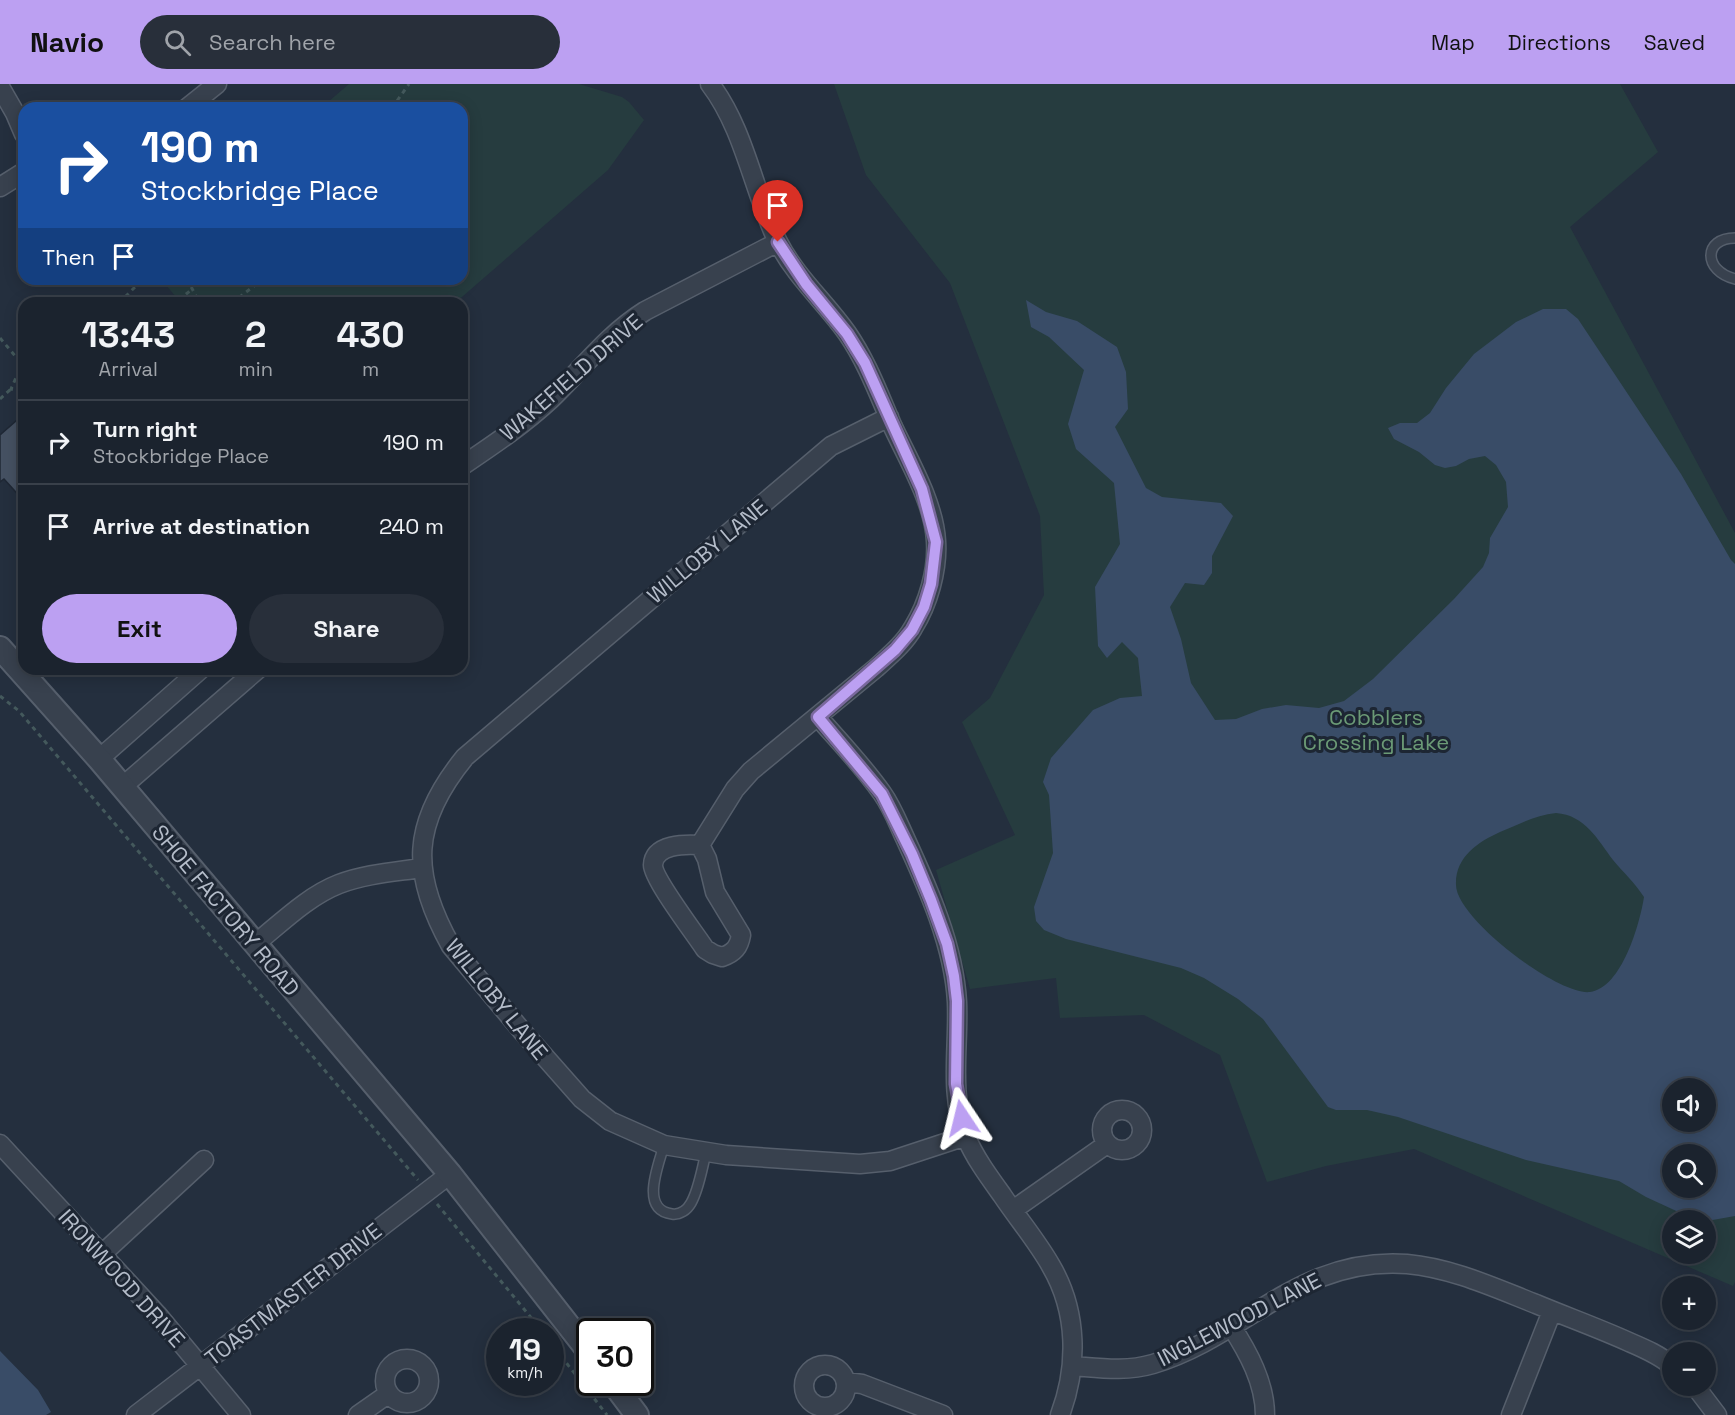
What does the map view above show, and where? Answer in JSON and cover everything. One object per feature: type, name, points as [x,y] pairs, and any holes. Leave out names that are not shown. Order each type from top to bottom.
[{"type":"street","points":[[194,102],[217,84]]},
{"type":"street","points":[[700,845],[735,789],[751,771],[895,650],[912,630],[924,607],[931,584],[936,542],[922,489],[865,363],[847,334],[806,284],[778,242],[732,120],[710,84]]},
{"type":"street","points":[[0,87],[18,120]]},
{"type":"street","points":[[0,188],[18,175]]},
{"type":"street","name":"WAKEFIELD DRIVE","points":[[468,462],[532,416],[613,334],[628,322],[778,242]]},
{"type":"street","name":"WILLOBY LANE","points":[[889,417],[831,446],[465,757],[437,796],[429,816],[421,868],[428,899],[451,946],[582,1099],[610,1121],[664,1145],[706,1153],[860,1164],[890,1161],[966,1136]]},
{"type":"street","name":"SHOE FACTORY ROAD","points":[[0,648],[18,668]]},
{"type":"street","name":"SHOE FACTORY ROAD","points":[[24,675],[99,759],[450,1174],[576,1335]]},
{"type":"street","points":[[99,759],[194,675]]},
{"type":"street","points":[[122,787],[251,675]]},
{"type":"street","points":[[818,717],[882,794],[912,854],[947,944],[957,1001],[956,1084],[966,1136],[974,1153],[1052,1267],[1064,1294],[1071,1318],[1071,1381],[1060,1415]]},
{"type":"street","points":[[687,844],[700,845],[707,859],[715,892],[741,935],[740,943],[735,950],[722,957],[705,949],[665,891],[653,865],[665,849],[687,844]]},
{"type":"street","points":[[255,944],[325,891],[340,884],[360,878],[421,868]]},
{"type":"street","name":"IRONWOOD DRIVE","points":[[0,1144],[102,1254],[241,1415]]},
{"type":"street","points":[[1013,1210],[1107,1144]]},
{"type":"street","points":[[102,1254],[204,1160]]},
{"type":"street","name":"TOASTMASTER DRIVE","points":[[136,1415],[450,1174]]},
{"type":"street","name":"INGLEWOOD LANE","points":[[1072,1366],[1113,1370],[1151,1364],[1173,1357],[1303,1284],[1331,1273],[1366,1265],[1406,1264],[1448,1271],[1638,1346],[1662,1360]]},
{"type":"street","points":[[1511,1415],[1552,1311]]},
{"type":"street","points":[[1231,1326],[1246,1351],[1257,1378],[1265,1405],[1265,1415]]},
{"type":"street","points":[[847,1382],[862,1384],[943,1415]]},
{"type":"street","points":[[358,1415],[388,1394]]},
{"type":"street","points":[[623,1396],[637,1415]]},
{"type":"street","points":[[1703,1396],[1717,1415]]},
{"type":"lane","points":[[1735,238],[1725,238],[1718,242],[1713,247],[1712,257],[1716,270],[1723,276],[1735,279]]},
{"type":"lane","points":[[664,1145],[653,1194],[658,1207],[669,1214],[681,1213],[690,1204],[706,1153]]},
{"type":"path","points":[[396,102],[409,84]]},
{"type":"path","points":[[125,297],[137,285]]},
{"type":"path","points":[[189,285],[199,297]]},
{"type":"path","points":[[240,297],[255,285]]},
{"type":"path","points":[[183,297],[191,290]]},
{"type":"path","points":[[0,338],[18,358]]},
{"type":"path","points":[[0,399],[11,389],[18,374]]},
{"type":"path","points":[[11,389],[18,391]]},
{"type":"path","points":[[0,696],[26,719],[419,1181]]},
{"type":"path","points":[[436,1202],[531,1318]]},
{"type":"path","points":[[564,1360],[607,1415]]},
{"type":"green space","points":[[349,84],[579,84],[622,97],[644,120],[608,170],[462,297],[176,297],[166,285],[468,285],[468,102],[328,102]]},
{"type":"green space","name":"Cobblers Crossing Lake","points":[[834,84],[1620,84],[1658,152],[1570,227],[1735,533],[1735,1282],[1733,1286],[1716,1279],[1716,1276],[1710,1276],[1682,1264],[1716,1264],[1716,1210],[1662,1210],[1662,1256],[1414,1149],[1326,1166],[1267,1182],[1220,1055],[1144,1015],[1060,1018],[1056,978],[970,989],[936,870],[1015,835],[962,722],[990,698],[1044,595],[1040,516],[950,283],[866,175]]},
{"type":"water","name":"Cobblers Crossing Lake","points":[[1026,300],[1046,312],[1077,321],[1117,347],[1126,372],[1128,409],[1115,427],[1146,488],[1162,497],[1221,503],[1233,516],[1212,556],[1212,573],[1204,585],[1185,583],[1170,607],[1181,639],[1191,683],[1215,720],[1236,719],[1262,709],[1286,705],[1319,708],[1344,701],[1373,679],[1483,567],[1489,553],[1490,538],[1508,507],[1506,482],[1496,465],[1485,456],[1445,468],[1435,465],[1419,452],[1394,439],[1388,428],[1400,423],[1417,423],[1430,413],[1446,388],[1474,354],[1516,322],[1543,309],[1566,309],[1578,319],[1681,474],[1735,564],[1735,1216],[1716,1219],[1716,1210],[1674,1210],[1619,1181],[1526,1160],[1398,1117],[1367,1110],[1336,1110],[1328,1107],[1263,1019],[1238,999],[1204,978],[1181,968],[1066,939],[1044,930],[1036,921],[1034,907],[1053,853],[1049,795],[1043,782],[1051,758],[1093,710],[1120,698],[1142,696],[1138,658],[1122,642],[1107,658],[1098,646],[1095,587],[1120,544],[1114,483],[1076,449],[1068,424],[1084,370],[1049,337],[1031,327]],"holes":[[[1556,813],[1575,818],[1590,830],[1644,897],[1628,953],[1611,979],[1601,988],[1590,992],[1575,990],[1556,982],[1511,952],[1472,916],[1460,899],[1456,885],[1459,866],[1476,846],[1492,836],[1541,816]]]},
{"type":"water","points":[[0,1351],[38,1390],[51,1412],[46,1415],[0,1415]]},
{"type":"building","points":[[18,419],[18,494],[4,479],[0,482],[0,435]]},
{"type":"route","points":[[778,242],[806,284],[847,334],[865,363],[922,489],[933,525],[936,542],[931,584],[924,607],[912,630],[876,668],[818,717],[882,794],[892,811],[912,854],[947,944],[957,1001],[956,1084],[962,1118]]}]
